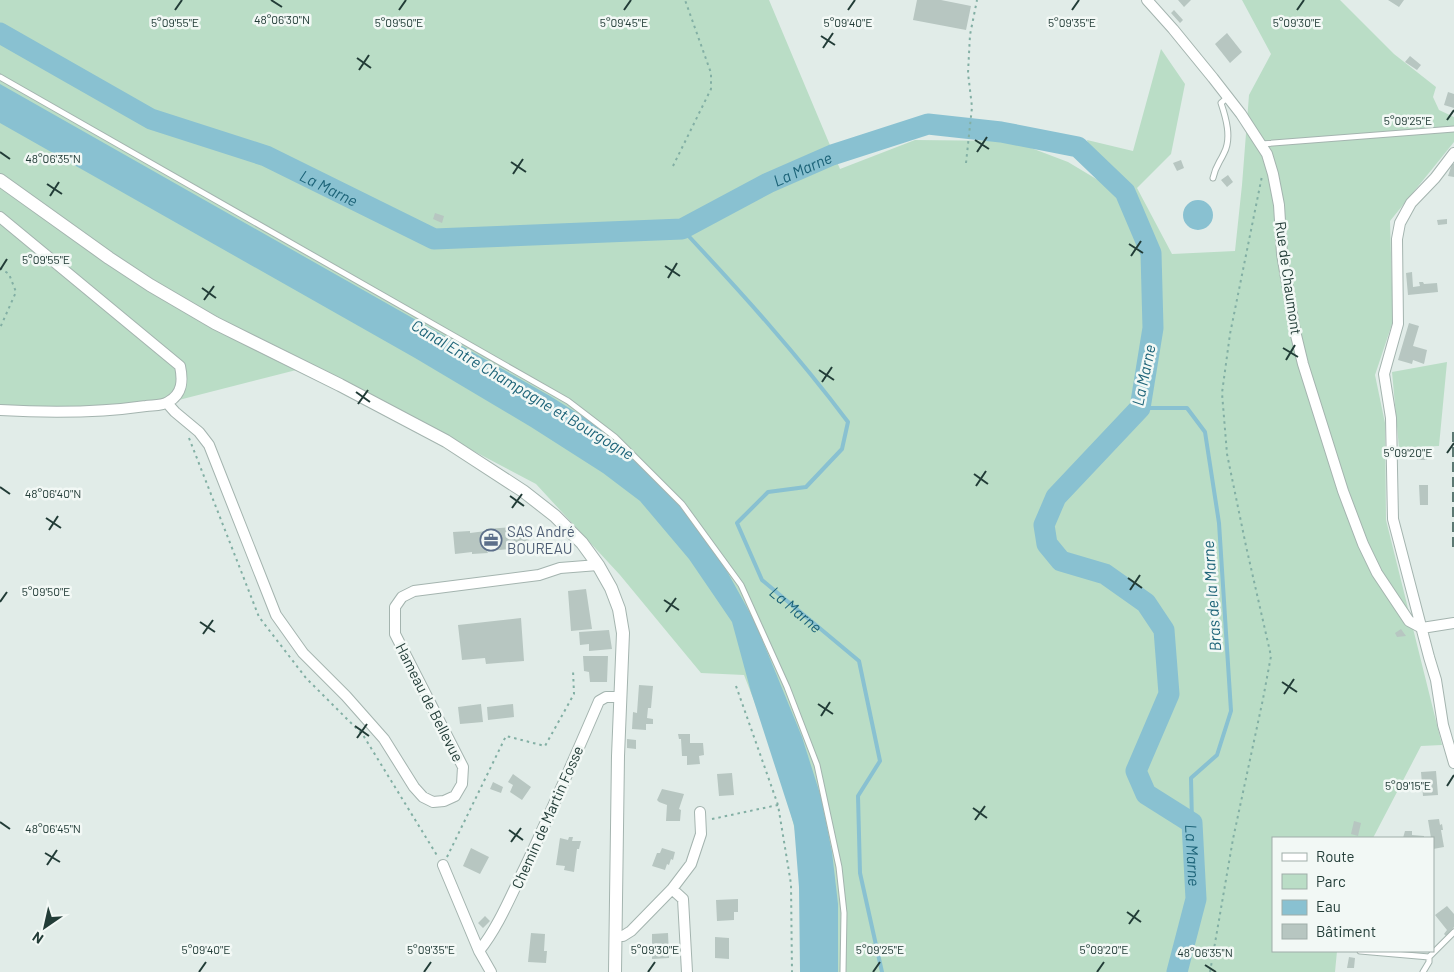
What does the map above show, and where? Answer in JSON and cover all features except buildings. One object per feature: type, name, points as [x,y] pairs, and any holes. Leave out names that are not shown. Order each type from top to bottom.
[{"type":"street","name":"Rue de Chaumont","points":[[1147,0],[1228,97],[1268,154],[1279,204],[1282,254],[1295,331],[1303,364],[1343,491],[1363,544],[1377,573],[1409,621],[1422,628]]},
{"type":"street","points":[[1454,153],[1435,178],[1412,203],[1400,223],[1397,239],[1398,324],[1384,374],[1391,418],[1393,519],[1436,680],[1443,725],[1454,763]]},
{"type":"street","points":[[0,180],[150,285],[215,323],[340,385],[446,441],[508,481],[555,516],[582,543],[598,565],[611,588],[619,609],[623,633],[618,756],[615,972]]},
{"type":"street","points":[[0,217],[180,366],[183,378],[181,389],[167,403],[123,410],[44,413],[0,410]]},
{"type":"street","name":"Hameau de Bellevue","points":[[167,403],[209,445],[276,615],[303,653],[346,696],[384,739],[414,787],[423,797],[433,802],[444,801],[455,796],[462,784],[463,767],[395,634],[395,607],[402,597],[414,591],[540,574],[560,568],[598,565]]},
{"type":"street","points":[[1422,628],[1454,624]]},
{"type":"street","name":"Chemin de Martin Fosse","points":[[479,950],[508,902],[599,701],[606,697],[621,697]]},
{"type":"street","points":[[616,936],[623,936],[631,931],[672,888],[690,864],[701,834],[700,817]]},
{"type":"street","points":[[443,865],[479,950],[491,972]]},
{"type":"street","points":[[672,888],[683,899],[687,972]]},
{"type":"lane","points":[[0,77],[568,401],[615,437],[682,504],[741,585],[787,687],[818,765],[839,867],[844,913],[843,972]]},
{"type":"lane","points":[[1214,178],[1216,166],[1226,152],[1228,137],[1221,102],[1228,97]]},
{"type":"lane","points":[[1261,144],[1454,129]]},
{"type":"lane","points":[[1434,951],[1454,932]]},
{"type":"lane","points":[[1371,952],[1428,957],[1433,952]]},
{"type":"lane","points":[[1423,972],[1429,962],[1428,957]]},
{"type":"path","points":[[674,166],[711,89],[711,73],[685,0]]},
{"type":"path","points":[[966,163],[972,107],[968,73],[970,35],[977,0]]},
{"type":"path","points":[[1210,972],[1233,840],[1271,656],[1246,546],[1228,454],[1222,393],[1232,325],[1251,226],[1268,154]]},
{"type":"path","points":[[0,268],[9,274],[16,292],[0,328]]},
{"type":"path","points":[[443,865],[506,736],[545,746],[574,694],[573,670]]},
{"type":"path","points":[[736,686],[778,806],[791,884],[792,972]]},
{"type":"path","points":[[700,817],[778,806]]},
{"type":"green space","points":[[0,0],[769,0],[840,169],[915,140],[1013,141],[1068,162],[1098,180],[1087,140],[1133,151],[1161,49],[1185,84],[1171,154],[1137,188],[1172,254],[1235,251],[1249,95],[1271,54],[1242,0],[1340,0],[1394,54],[1436,87],[1433,97],[1439,110],[1454,117],[1454,142],[1390,221],[1393,321],[1375,375],[1385,423],[1386,520],[1442,745],[1421,746],[1374,837],[1272,837],[1272,952],[1337,952],[1335,972],[813,972],[807,882],[780,767],[744,675],[701,673],[620,575],[536,484],[312,366],[167,403],[0,410]]},
{"type":"green space","points":[[1447,362],[1439,446],[1399,448],[1392,372]]},
{"type":"water","name":"Canal Entre Champagne et Bourgogne","points":[[0,84],[550,396],[593,423],[650,475],[685,511],[703,533],[755,622],[802,737],[821,797],[832,852],[838,904],[838,972],[800,972],[799,887],[794,825],[751,692],[732,622],[689,559],[640,501],[603,473],[531,427],[415,358],[0,123]]},
{"type":"water","points":[[1198,200],[1209,204],[1213,215],[1209,226],[1198,230],[1187,226],[1183,215],[1187,204]]},
{"type":"waterway","name":"La Marne","points":[[0,33],[151,119],[266,156],[434,239],[682,229],[768,183],[832,155],[928,124],[1001,132],[1078,147],[1125,192],[1151,253],[1153,328],[1140,408],[1056,497],[1044,525],[1047,544],[1061,561],[1105,574],[1146,603],[1164,630],[1169,694],[1136,771],[1146,794],[1192,823],[1196,899],[1177,972]]},
{"type":"waterway","name":"La Marne","points":[[682,229],[768,323],[848,422],[842,449],[806,487],[768,492],[737,523],[762,580],[859,661],[880,761],[858,796],[860,873],[882,972]]},
{"type":"waterway","name":"Bras de la Marne","points":[[1140,408],[1187,408],[1205,432],[1219,523],[1231,711],[1217,755],[1191,778],[1192,823]]},
{"type":"railway","points":[[1454,432],[1454,549]]},
{"type":"place","name":"SAS André BOUREAU","points":[[491,540]]}]
